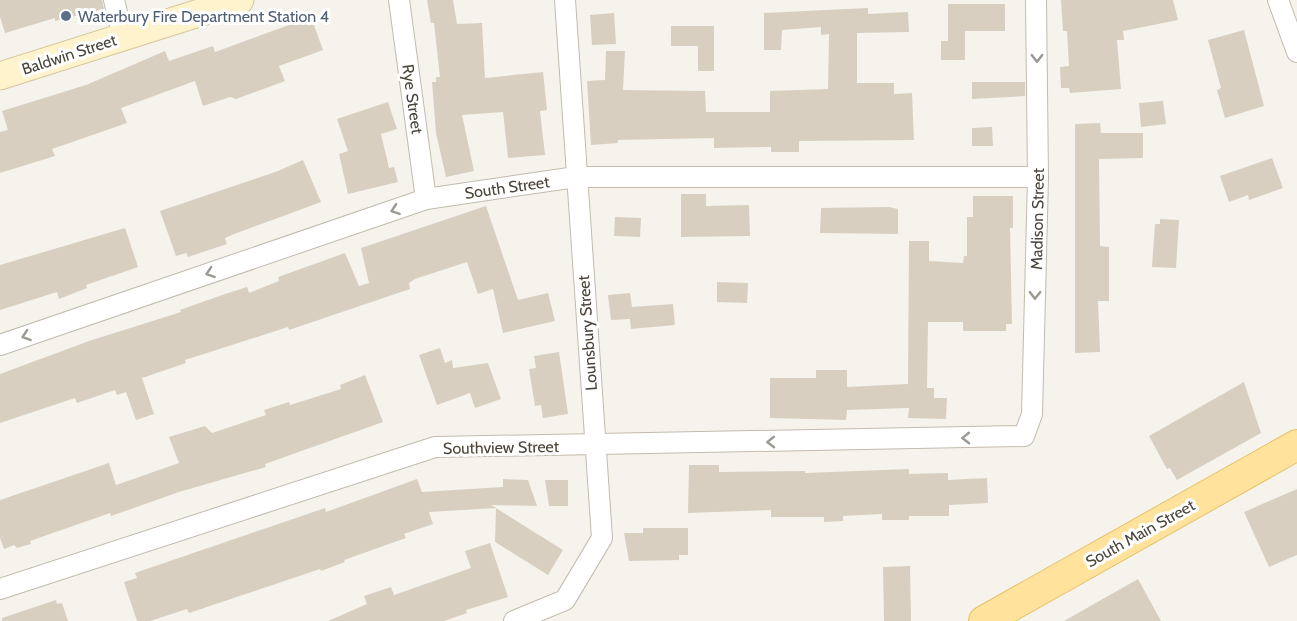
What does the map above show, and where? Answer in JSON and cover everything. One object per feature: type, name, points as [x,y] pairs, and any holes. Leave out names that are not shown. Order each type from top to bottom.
[{"type":"main road","name":"Baldwin Street","points":[[0,76],[240,0]]},
{"type":"main road","name":"South Main Street","points":[[984,621],[1297,446]]},
{"type":"street","points":[[114,0],[123,37]]},
{"type":"street","name":"Rye Street","points":[[399,0],[426,199]]},
{"type":"street","name":"Lounsbury Street","points":[[514,621],[565,600],[602,538],[565,0]]},
{"type":"street","name":"Madison Street","points":[[1024,436],[1032,414],[1038,177],[1036,0]]},
{"type":"street","points":[[1278,0],[1297,52]]},
{"type":"street","name":"South Street","points":[[0,345],[426,199],[576,177],[1038,177]]},
{"type":"street","name":"Southview Street","points":[[0,589],[435,447],[1024,436]]},
{"type":"building","points":[[0,0],[102,0],[104,9],[55,21],[55,18],[5,33],[0,17]]},
{"type":"building","points":[[427,0],[453,0],[457,24],[482,23],[485,78],[543,72],[547,110],[540,111],[545,155],[508,158],[503,112],[462,115],[474,171],[446,177],[436,133],[432,82],[436,82],[436,77],[440,77],[434,23],[431,23]]},
{"type":"building","points":[[1061,0],[1173,0],[1178,20],[1123,31],[1124,40],[1117,40],[1121,89],[1070,93],[1069,88],[1061,88],[1060,67],[1069,66],[1067,31],[1063,31]]},
{"type":"building","points":[[948,4],[1005,4],[1005,31],[965,31],[965,60],[941,60],[941,41],[948,41]]},
{"type":"building","points":[[868,8],[868,14],[908,12],[909,32],[857,33],[857,83],[894,83],[894,94],[912,93],[914,140],[799,141],[799,152],[771,152],[771,147],[714,148],[714,138],[618,140],[618,143],[591,145],[587,81],[605,80],[606,51],[625,51],[623,90],[705,91],[706,112],[770,112],[770,91],[828,89],[829,34],[821,35],[821,27],[782,30],[781,50],[764,50],[764,13]]},
{"type":"building","points":[[614,13],[616,44],[592,45],[590,15]]},
{"type":"building","points":[[311,17],[323,50],[279,66],[285,81],[236,99],[230,97],[203,106],[195,81],[121,108],[127,123],[52,149],[55,156],[0,173],[0,132],[8,130],[2,111],[86,85],[165,51],[169,61],[213,46],[215,52]]},
{"type":"building","points":[[671,26],[714,26],[714,71],[698,71],[698,46],[671,46]]},
{"type":"building","points":[[1244,30],[1264,106],[1225,118],[1217,90],[1221,88],[1208,40]]},
{"type":"building","points":[[972,82],[1025,82],[1025,96],[972,99]]},
{"type":"building","points":[[1163,101],[1166,124],[1141,127],[1139,103]]},
{"type":"building","points":[[388,102],[397,129],[381,134],[389,168],[394,167],[398,182],[348,194],[339,154],[348,151],[337,119]]},
{"type":"building","points":[[1100,123],[1101,133],[1143,133],[1143,158],[1099,159],[1100,246],[1109,247],[1109,301],[1098,301],[1100,352],[1075,353],[1075,124]]},
{"type":"building","points":[[992,127],[993,146],[972,146],[972,128]]},
{"type":"building","points":[[1272,158],[1283,188],[1249,200],[1248,195],[1229,202],[1220,176]]},
{"type":"building","points":[[303,160],[321,202],[225,238],[227,244],[188,257],[186,253],[176,256],[160,211],[278,171]]},
{"type":"building","points":[[681,194],[706,194],[706,206],[749,205],[750,236],[681,237]]},
{"type":"building","points":[[973,196],[1013,196],[1013,228],[1010,228],[1012,324],[1006,324],[1006,331],[963,331],[963,322],[928,322],[927,388],[934,388],[934,398],[947,398],[946,419],[908,418],[909,408],[847,410],[846,420],[770,418],[770,378],[816,378],[816,370],[847,370],[847,387],[908,384],[909,241],[929,241],[929,261],[963,263],[964,256],[967,256],[967,217],[973,217]]},
{"type":"building","points":[[486,206],[518,300],[548,293],[555,321],[503,333],[493,289],[478,294],[467,262],[415,279],[409,283],[410,289],[289,330],[288,327],[185,360],[186,363],[142,378],[154,414],[136,420],[126,392],[117,395],[115,390],[77,403],[75,398],[0,423],[0,374],[89,341],[181,312],[180,310],[222,295],[247,287],[249,293],[279,281],[278,277],[345,253],[359,286],[369,283],[361,248]]},
{"type":"building","points":[[889,207],[898,209],[898,234],[820,233],[821,208]]},
{"type":"building","points":[[615,217],[641,218],[640,237],[614,236]]},
{"type":"building","points":[[1160,219],[1179,220],[1176,268],[1152,267],[1155,224],[1160,224]]},
{"type":"building","points":[[125,228],[138,267],[86,285],[87,288],[59,299],[57,292],[0,310],[0,265]]},
{"type":"building","points":[[717,282],[748,283],[747,303],[717,302]]},
{"type":"building","points":[[630,293],[632,307],[673,304],[675,325],[631,329],[630,319],[611,320],[608,295]]},
{"type":"building","points":[[440,348],[445,363],[452,360],[453,368],[488,363],[501,399],[475,408],[470,393],[437,405],[419,355]]},
{"type":"building","points":[[559,352],[568,414],[543,418],[541,405],[535,406],[529,369],[536,368],[534,356]]},
{"type":"building","points":[[365,375],[383,422],[265,464],[266,467],[179,492],[111,516],[110,513],[30,541],[31,544],[17,548],[14,545],[4,549],[0,538],[0,500],[109,463],[116,485],[179,463],[169,437],[205,426],[212,433],[266,415],[264,410],[289,402],[290,405],[341,389],[340,385]]},
{"type":"building","points":[[1244,382],[1261,433],[1177,480],[1170,468],[1167,469],[1149,436]]},
{"type":"building","points":[[689,465],[719,465],[719,472],[805,471],[805,473],[909,469],[909,474],[948,473],[948,480],[987,478],[988,503],[949,505],[949,516],[909,516],[909,520],[882,520],[882,514],[843,516],[843,521],[824,522],[824,517],[771,517],[771,510],[688,513]]},
{"type":"building","points":[[417,479],[422,492],[503,487],[503,479],[528,480],[537,506],[491,505],[496,508],[429,512],[433,524],[404,534],[406,538],[344,560],[345,562],[321,571],[320,569],[189,613],[187,609],[150,621],[137,621],[124,582],[137,578],[135,573],[325,508],[326,512]]},
{"type":"building","points":[[545,480],[568,480],[568,506],[549,506]]},
{"type":"building","points":[[1297,489],[1297,555],[1269,567],[1244,512]]},
{"type":"building","points":[[496,508],[563,550],[548,575],[495,542]]},
{"type":"building","points":[[643,528],[688,528],[688,555],[679,555],[679,560],[629,561],[624,533],[643,533]]},
{"type":"building","points":[[490,543],[508,597],[466,610],[467,613],[444,621],[328,621],[367,604],[364,596],[391,587],[394,595],[471,568],[465,551]]},
{"type":"building","points":[[910,566],[911,621],[884,621],[883,567]]},
{"type":"building","points":[[1138,579],[1161,621],[1064,621]]},
{"type":"building","points":[[56,600],[57,604],[62,603],[68,621],[2,621],[2,618]]},
{"type":"place","name":"Waterbury Fire Department Station 4","points":[[66,16]]}]
